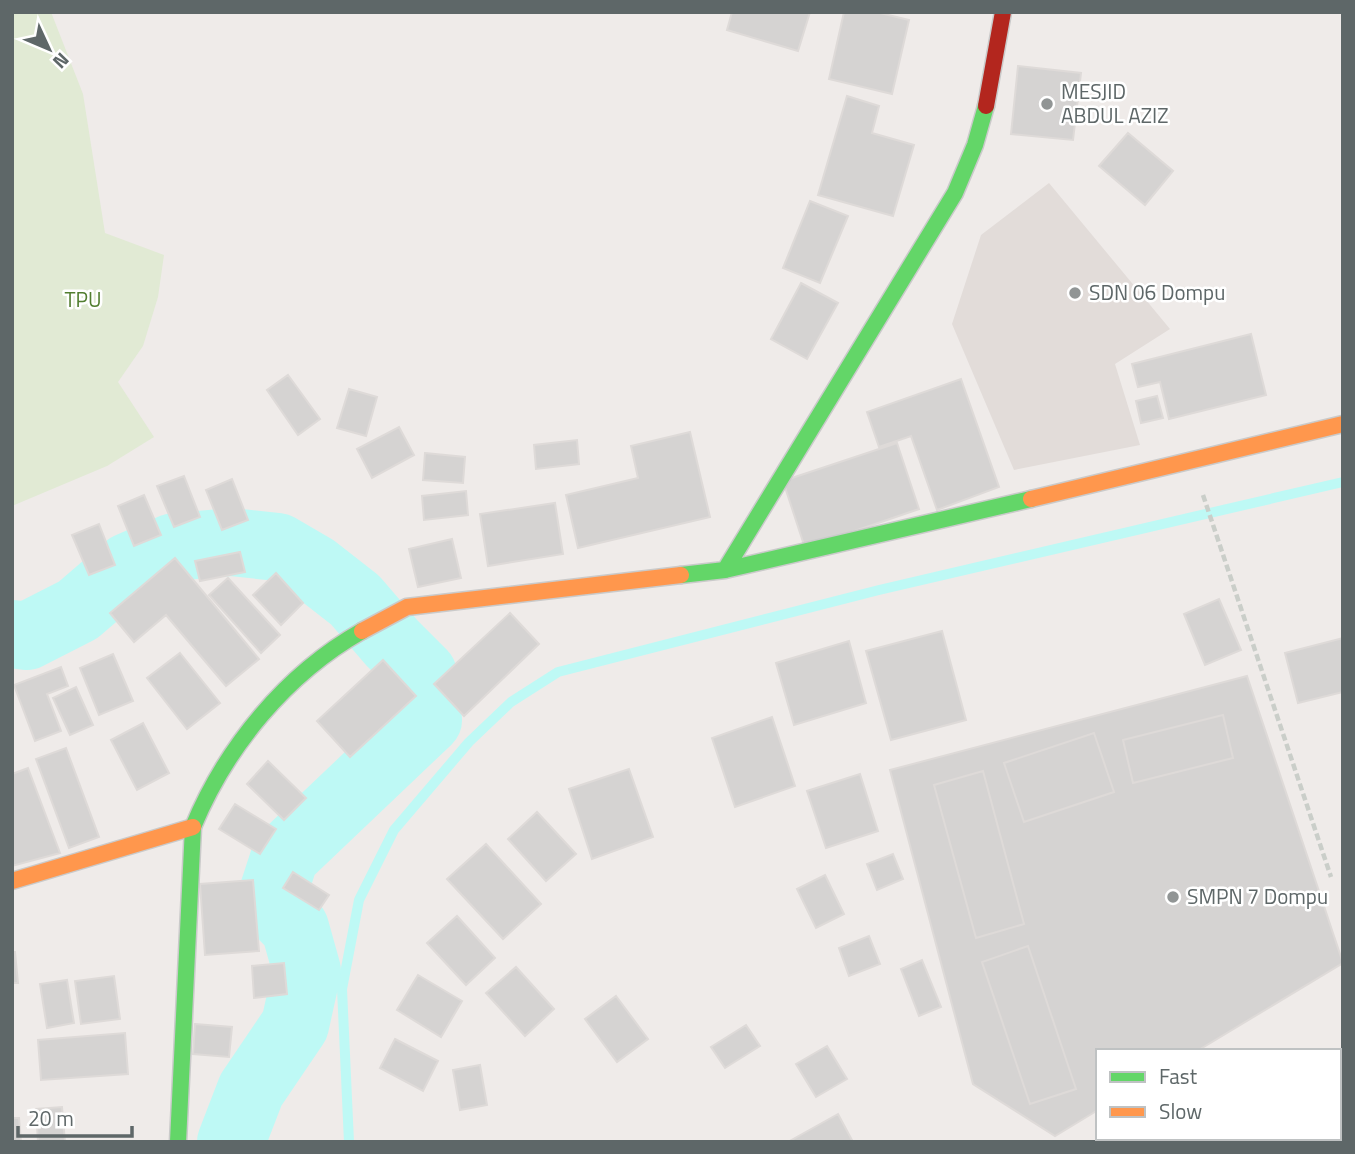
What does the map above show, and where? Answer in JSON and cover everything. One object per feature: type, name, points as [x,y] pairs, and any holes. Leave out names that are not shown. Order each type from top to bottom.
[{"type":"main road","points":[[725,570],[955,193],[975,145],[989,94],[1003,12]]},
{"type":"main road","points":[[178,1142],[193,827],[207,793],[224,765],[263,714],[298,678],[358,633],[407,607],[725,570],[1343,424]]},
{"type":"main road","points":[[12,881],[193,827]]},
{"type":"path","points":[[1192,461],[1331,877]]},
{"type":"shaded area","points":[[1049,183],[1170,329],[1115,364],[1140,445],[1014,470],[952,324],[981,235]]},
{"type":"green space","name":"TPU","points":[[12,12],[51,12],[83,94],[105,233],[164,255],[158,297],[143,346],[118,382],[154,437],[107,466],[12,506]]},
{"type":"building","points":[[732,12],[810,12],[798,51],[727,30]]},
{"type":"building","points":[[844,12],[876,12],[909,20],[892,94],[829,79]]},
{"type":"building","points":[[1018,66],[1081,73],[1073,140],[1011,134]]},
{"type":"building","points":[[847,96],[879,106],[872,133],[914,145],[893,216],[818,195]]},
{"type":"building","points":[[1128,133],[1173,171],[1145,205],[1099,166]]},
{"type":"building","points":[[810,201],[848,216],[820,283],[783,268]]},
{"type":"building","points":[[801,283],[838,303],[807,359],[771,339]]},
{"type":"building","points":[[1251,334],[1266,395],[1169,419],[1160,382],[1138,387],[1132,364]]},
{"type":"building","points":[[288,375],[320,419],[298,435],[267,390]]},
{"type":"building","points":[[961,379],[999,487],[937,510],[911,436],[879,447],[867,412]]},
{"type":"building","points":[[349,389],[377,397],[366,436],[337,428]]},
{"type":"building","points":[[1157,396],[1163,418],[1141,423],[1136,401]]},
{"type":"building","points":[[399,427],[414,455],[372,478],[357,449]]},
{"type":"building","points":[[690,432],[710,517],[578,548],[566,495],[638,478],[631,446]]},
{"type":"building","points":[[577,440],[579,464],[536,469],[534,445]]},
{"type":"building","points":[[897,443],[919,509],[805,548],[783,481]]},
{"type":"building","points":[[425,453],[465,457],[463,483],[423,480]]},
{"type":"building","points":[[184,476],[200,517],[174,527],[157,486]]},
{"type":"building","points":[[232,479],[248,520],[222,530],[206,490]]},
{"type":"building","points":[[466,491],[468,515],[424,520],[422,496]]},
{"type":"building","points":[[144,495],[161,535],[134,546],[118,506]]},
{"type":"building","points":[[555,503],[563,554],[488,566],[480,514]]},
{"type":"building","points":[[99,524],[115,565],[89,575],[72,535]]},
{"type":"building","points":[[452,539],[461,578],[418,587],[409,549]]},
{"type":"building","points":[[240,552],[245,572],[200,581],[195,561]]},
{"type":"building","points":[[175,558],[259,659],[226,686],[166,615],[134,642],[110,613]]},
{"type":"building","points":[[276,573],[303,603],[281,625],[253,595]]},
{"type":"building","points":[[228,578],[280,635],[261,653],[209,595]]},
{"type":"building","points":[[1219,599],[1241,650],[1205,665],[1184,614]]},
{"type":"building","points":[[510,613],[539,644],[464,716],[434,684]]},
{"type":"building","points":[[942,631],[966,720],[891,740],[866,651]]},
{"type":"building","points":[[1343,638],[1343,692],[1298,703],[1285,653]]},
{"type":"building","points":[[849,641],[866,703],[794,725],[776,663]]},
{"type":"building","points":[[180,653],[220,703],[187,729],[147,678]]},
{"type":"building","points":[[113,654],[133,701],[99,715],[80,668]]},
{"type":"building","points":[[383,660],[416,696],[350,757],[317,721]]},
{"type":"building","points":[[61,667],[68,686],[47,694],[61,731],[35,741],[14,685]]},
{"type":"building","points":[[1247,676],[1343,963],[1200,1049],[1096,1049],[1096,1111],[1055,1136],[973,1084],[890,770]]},
{"type":"building","points":[[76,687],[93,725],[70,735],[53,698]]},
{"type":"building","points":[[1223,715],[1233,758],[1133,783],[1123,740]]},
{"type":"building","points":[[772,717],[795,786],[735,807],[712,738]]},
{"type":"building","points":[[143,723],[169,773],[137,790],[111,740]]},
{"type":"building","points":[[1094,733],[1114,792],[1024,822],[1004,763]]},
{"type":"building","points":[[66,748],[99,837],[69,848],[36,759]]},
{"type":"building","points":[[268,761],[306,798],[284,820],[247,784]]},
{"type":"building","points":[[28,768],[60,853],[12,866],[12,774]]},
{"type":"building","points":[[629,769],[653,837],[592,859],[569,789]]},
{"type":"building","points":[[983,771],[1024,924],[976,938],[934,785]]},
{"type":"building","points":[[860,774],[878,831],[826,848],[807,791]]},
{"type":"building","points":[[235,804],[276,829],[260,854],[219,829]]},
{"type":"building","points":[[537,812],[576,854],[546,881],[508,839]]},
{"type":"building","points":[[486,844],[541,904],[503,939],[447,879]]},
{"type":"building","points":[[893,854],[903,879],[877,890],[867,864]]},
{"type":"building","points":[[293,872],[329,895],[319,910],[283,888]]},
{"type":"building","points":[[825,875],[844,914],[816,928],[797,889]]},
{"type":"building","points":[[253,880],[259,951],[205,955],[200,884]]},
{"type":"building","points":[[457,916],[495,958],[466,985],[427,943]]},
{"type":"building","points":[[869,936],[880,964],[849,976],[839,948]]},
{"type":"building","points":[[1028,946],[1076,1089],[1030,1104],[982,962]]},
{"type":"building","points":[[12,952],[15,952],[18,983],[12,983]]},
{"type":"building","points":[[922,960],[941,1007],[919,1016],[901,969]]},
{"type":"building","points":[[284,963],[287,994],[254,998],[252,966]]},
{"type":"building","points":[[516,967],[554,1009],[525,1036],[486,993]]},
{"type":"building","points":[[418,975],[462,1001],[441,1037],[397,1010]]},
{"type":"building","points":[[114,976],[120,1019],[81,1024],[75,981]]},
{"type":"building","points":[[67,980],[74,1023],[47,1028],[40,984]]},
{"type":"building","points":[[616,996],[648,1039],[617,1062],[585,1019]]},
{"type":"building","points":[[195,1024],[232,1027],[229,1057],[193,1054]]},
{"type":"building","points":[[746,1025],[760,1046],[725,1068],[711,1047]]},
{"type":"building","points":[[125,1033],[128,1074],[41,1080],[38,1040]]},
{"type":"building","points":[[395,1039],[438,1061],[423,1091],[380,1068]]},
{"type":"building","points":[[827,1046],[847,1079],[816,1097],[796,1064]]},
{"type":"building","points":[[480,1065],[487,1105],[460,1110],[453,1070]]},
{"type":"building","points":[[62,1107],[65,1142],[38,1142],[36,1109]]},
{"type":"building","points":[[838,1114],[853,1142],[788,1142]]},
{"type":"building","points":[[12,1118],[19,1118],[21,1142],[12,1142]]},
{"type":"waterway","points":[[349,1142],[342,989],[359,900],[394,830],[469,742],[511,702],[558,672],[879,590],[1343,482]]},
{"type":"waterway","points":[[12,634],[27,636],[78,610],[128,567],[174,547],[231,542],[278,547],[314,568],[355,600],[423,674],[428,720],[285,856],[270,902],[295,928],[307,971],[295,1025],[251,1090],[231,1142]]},
{"type":"traffic: fast","points":[[681,575],[725,570],[955,193],[975,145],[986,106]]},
{"type":"traffic: fast","points":[[725,570],[1031,499]]},
{"type":"traffic: fast","points":[[178,1142],[193,827],[223,769],[261,715],[308,669],[334,648],[362,631]]},
{"type":"traffic: slow","points":[[1031,499],[1343,424]]},
{"type":"traffic: slow","points":[[362,631],[407,607],[681,575]]},
{"type":"traffic: slow","points":[[12,881],[193,827]]},
{"type":"traffic: jam","points":[[986,106],[1003,12]]},
{"type":"place","name":"MESJID ABDUL AZIZ","points":[[1047,104]]},
{"type":"place","name":"SDN 06 Dompu","points":[[1075,293]]},
{"type":"place","name":"SMPN 7 Dompu","points":[[1173,897]]}]
